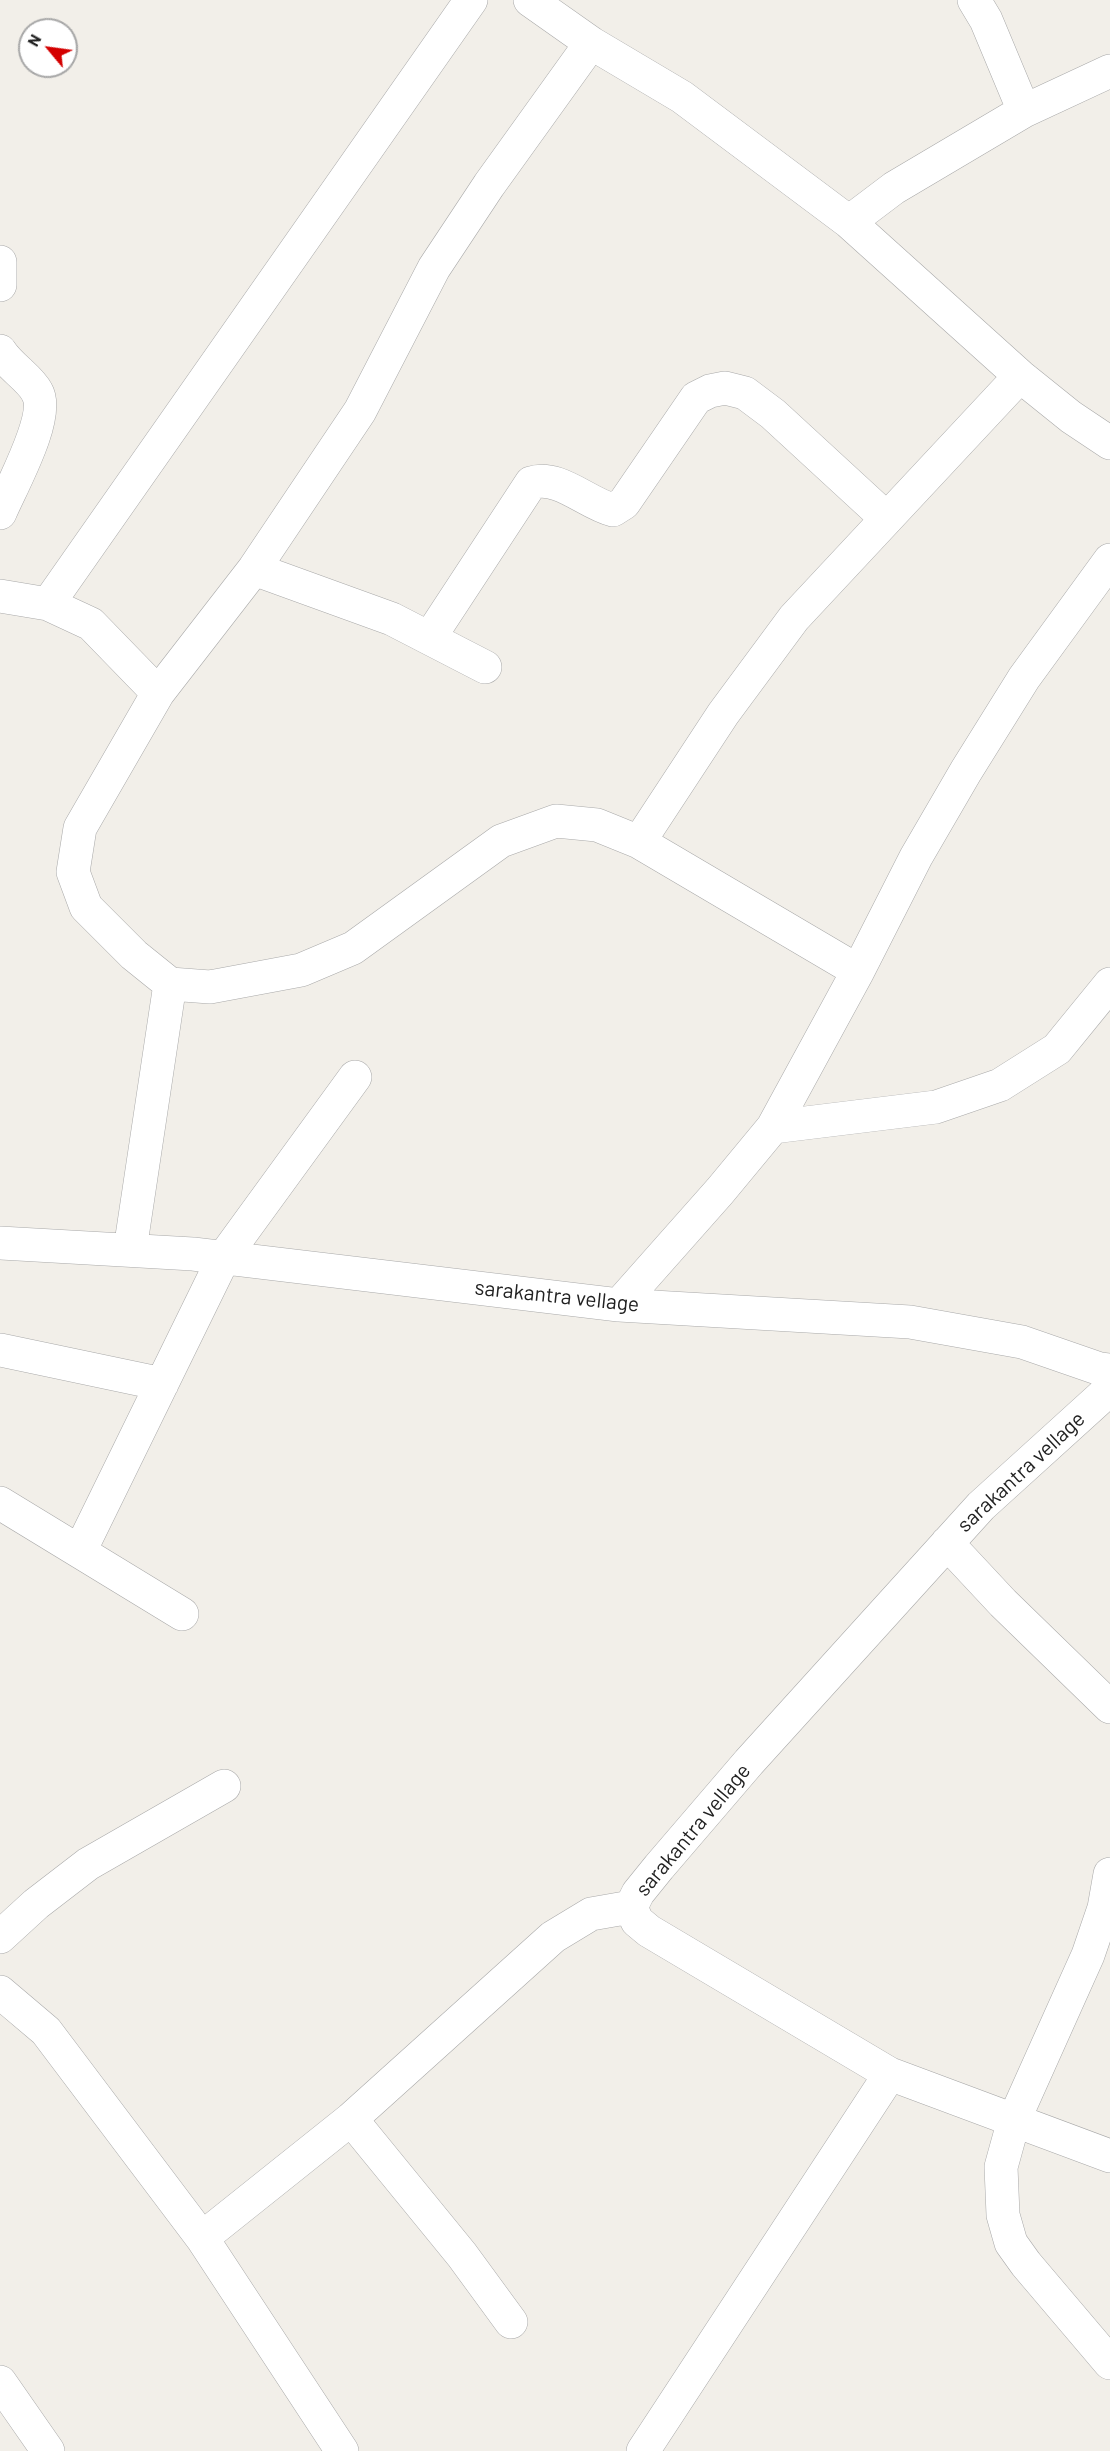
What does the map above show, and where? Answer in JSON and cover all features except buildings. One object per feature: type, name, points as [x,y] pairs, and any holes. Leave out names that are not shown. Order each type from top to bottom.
[{"type":"street","points":[[48,604],[471,0]]},
{"type":"street","points":[[530,0],[591,43],[682,98],[849,222],[1020,376],[1071,417],[1110,442]]},
{"type":"street","points":[[974,0],[986,20],[1024,111]]},
{"type":"street","points":[[591,43],[489,185],[434,268],[360,411],[254,569],[158,693],[80,828],[73,872],[86,907],[134,955],[170,984],[210,987],[301,970],[354,948],[501,841],[556,821],[597,825],[639,842],[858,971]]},
{"type":"street","points":[[849,222],[894,188],[1024,111],[1110,71]]},
{"type":"street","points":[[0,262],[0,285]]},
{"type":"street","points":[[0,351],[8,364],[36,389],[42,401],[41,416],[34,436],[0,513]]},
{"type":"street","points":[[639,842],[723,714],[794,618],[1020,376]]},
{"type":"street","points":[[430,637],[531,483],[543,479],[599,506],[613,510],[624,503],[696,398],[710,390],[725,388],[745,393],[772,414],[886,518]]},
{"type":"street","points":[[619,1305],[773,1127],[858,971],[916,857],[966,771],[1024,678],[1110,560]]},
{"type":"street","points":[[254,569],[392,619],[485,667]]},
{"type":"street","points":[[0,596],[48,604],[91,624],[158,693]]},
{"type":"street","points":[[130,1250],[170,984]]},
{"type":"street","points":[[773,1127],[936,1107],[1000,1086],[1057,1049],[1110,984]]},
{"type":"street","points":[[80,1551],[224,1257],[355,1077]]},
{"type":"street","name":"sarakantra vellage","points":[[0,1243],[224,1257],[619,1305],[910,1322],[1022,1342],[1100,1369],[1110,1370]]},
{"type":"street","points":[[0,1350],[162,1384]]},
{"type":"street","name":"sarakantra vellage","points":[[1110,1389],[981,1506],[704,1814],[638,1893],[631,1907],[637,1921],[649,1931],[890,2074],[1110,2156]]},
{"type":"street","points":[[0,1503],[182,1614]]},
{"type":"street","points":[[947,1543],[1003,1603],[1110,1707]]},
{"type":"street","points":[[0,1937],[36,1904],[88,1864],[224,1786]]},
{"type":"street","points":[[1110,1874],[1104,1908],[1088,1955],[1014,2120],[1001,2168],[1003,2215],[1011,2243],[1110,2363]]},
{"type":"street","points":[[202,2238],[351,2119],[553,1937],[591,1914],[631,1907]]},
{"type":"street","points":[[0,1992],[46,2031],[202,2238],[342,2451]]},
{"type":"street","points":[[643,2451],[890,2074]]},
{"type":"street","points":[[351,2119],[462,2255],[511,2322]]},
{"type":"street","points":[[0,2382],[48,2451]]}]
